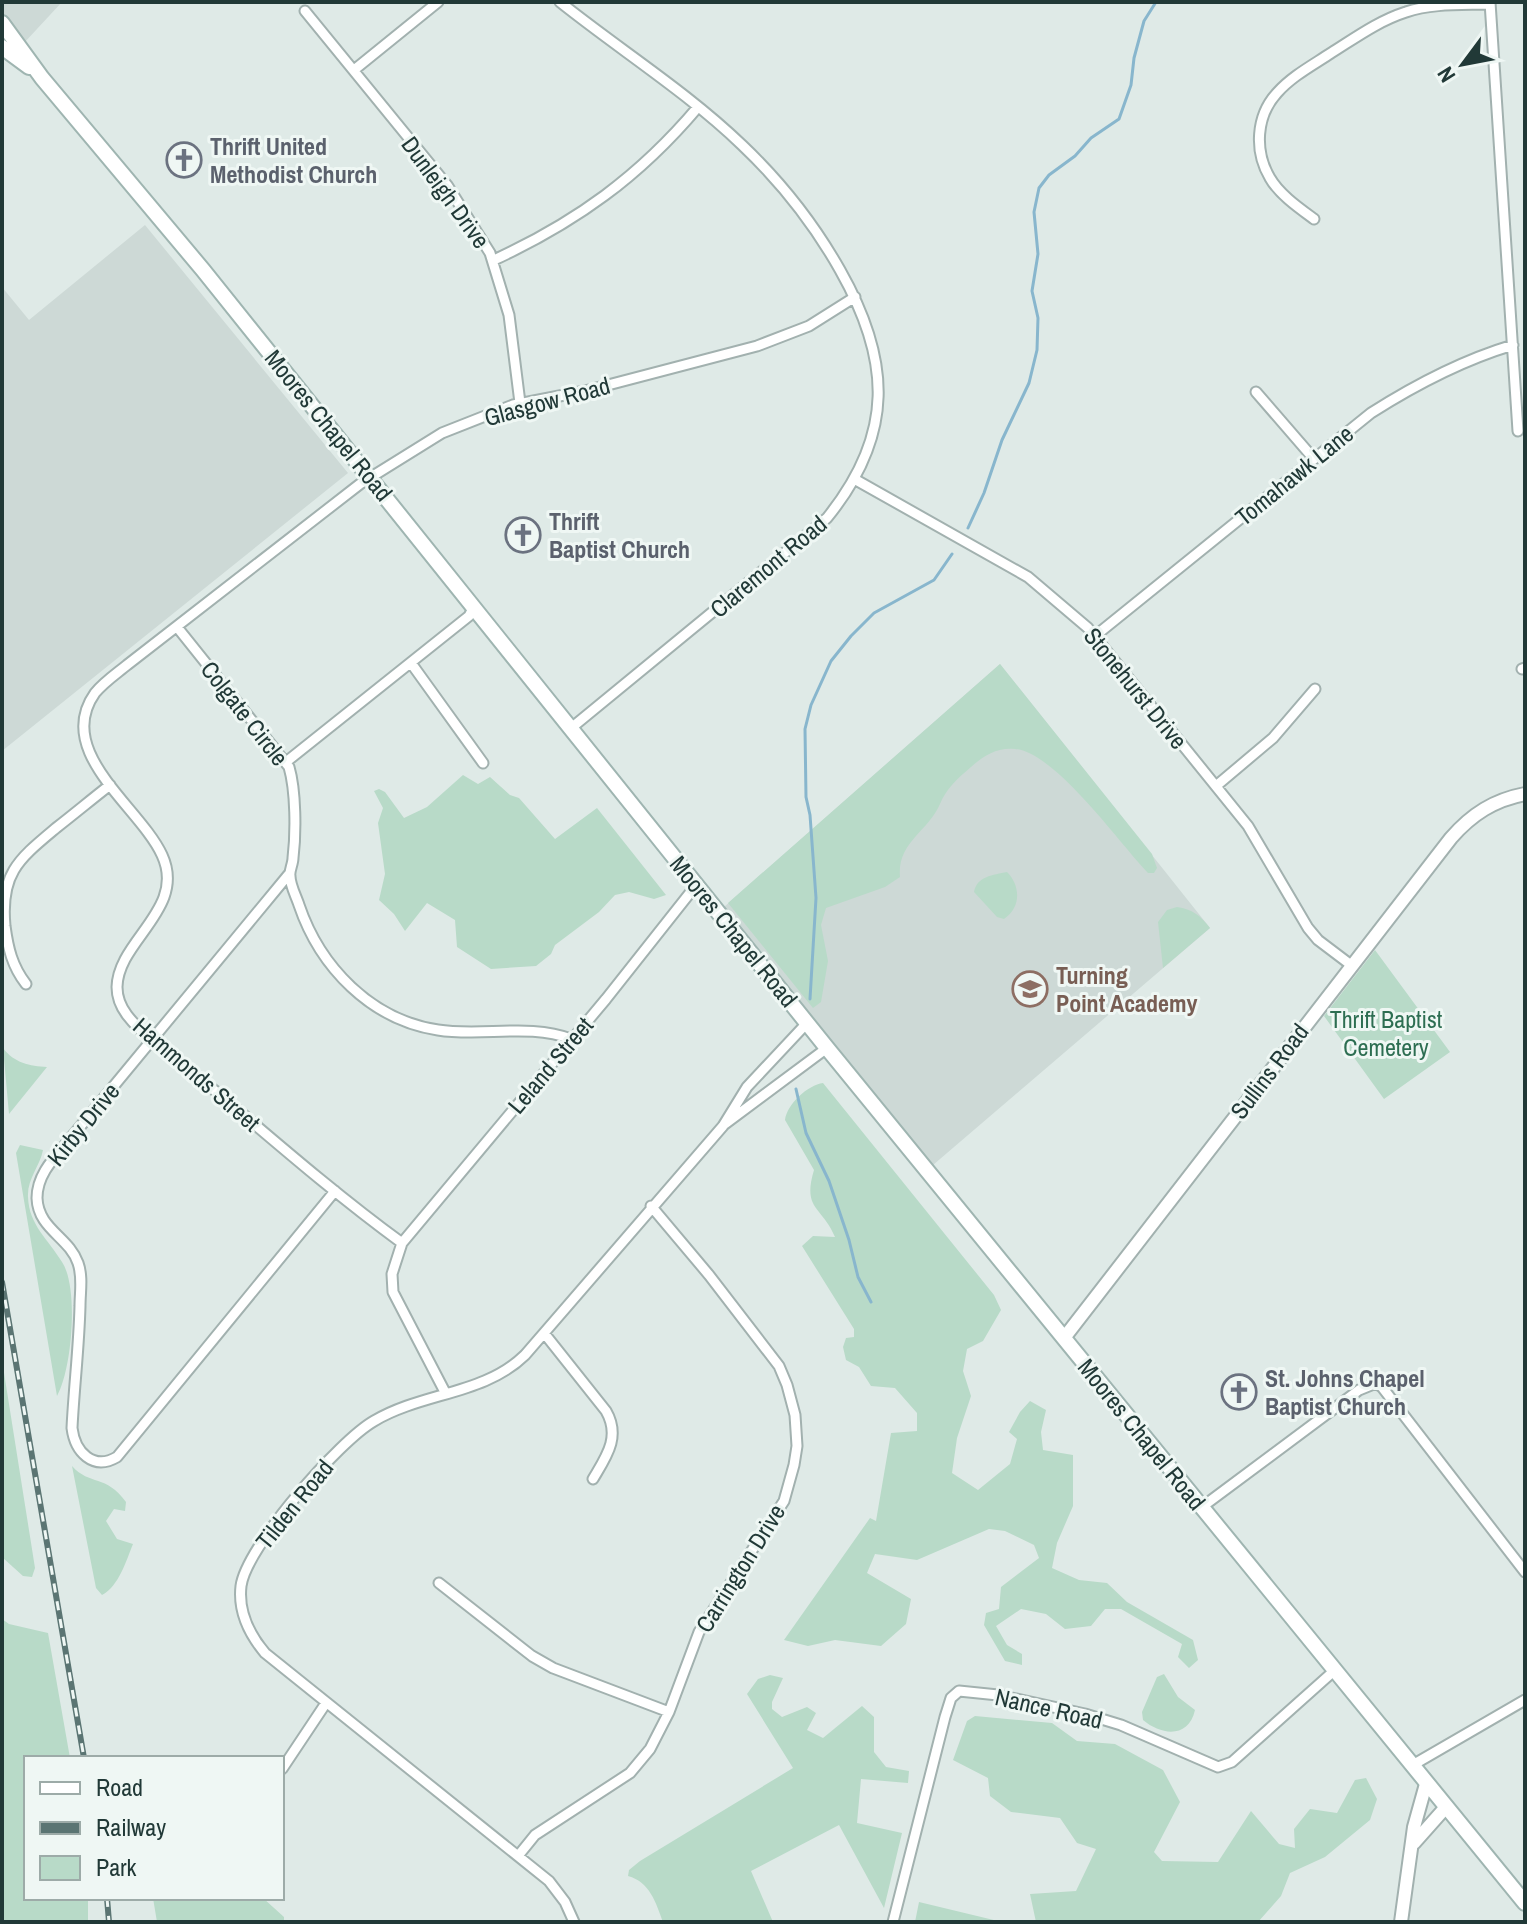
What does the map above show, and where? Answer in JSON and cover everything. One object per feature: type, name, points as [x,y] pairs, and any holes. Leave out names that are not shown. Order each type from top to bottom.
[{"type":"main road","points":[[2,23],[42,78]]},
{"type":"main road","points":[[2,47],[42,78]]},
{"type":"main road","name":"Moores Chapel Road","points":[[42,78],[163,220],[827,1048],[1525,1903]]},
{"type":"street","points":[[354,70],[438,2]]},
{"type":"street","name":"Claremont Road","points":[[560,2],[698,107],[743,146],[788,195],[829,251],[855,297],[873,345],[878,383],[873,430],[856,480],[827,518],[570,729]]},
{"type":"street","points":[[1314,219],[1281,192],[1265,167],[1259,135],[1274,97],[1293,79],[1391,17],[1425,8],[1490,3],[1518,431]]},
{"type":"street","name":"Dunleigh Drive","points":[[305,11],[447,185],[475,225],[494,260],[509,315],[520,403]]},
{"type":"street","points":[[494,260],[548,234],[618,188],[669,141],[698,107]]},
{"type":"street","name":"Glasgow Road","points":[[86,715],[95,693],[104,684],[370,477],[442,433],[520,403],[585,391],[757,346],[809,326],[855,297]]},
{"type":"street","name":"Tomahawk Lane","points":[[1095,636],[1371,413],[1404,392],[1513,345]]},
{"type":"street","points":[[1256,392],[1314,459]]},
{"type":"street","name":"Stonehurst Drive","points":[[856,480],[1028,577],[1095,636],[1260,844],[1308,928],[1351,965]]},
{"type":"street","points":[[286,762],[469,616],[474,607]]},
{"type":"street","name":"Colgate Circle","points":[[177,627],[286,762],[292,783],[294,843],[289,874],[305,923],[319,947],[351,986],[386,1013],[421,1027],[444,1031],[547,1033],[571,1039]]},
{"type":"street","points":[[411,663],[483,763]]},
{"type":"street","points":[[1216,786],[1273,738],[1315,689]]},
{"type":"street","name":"Hammonds Street","points":[[86,715],[86,745],[95,764],[157,846],[167,869],[165,894],[125,962],[117,986],[118,997],[128,1016],[335,1191],[402,1243]]},
{"type":"street","points":[[26,984],[12,963],[7,941],[3,899],[9,876],[20,857],[110,785]]},
{"type":"street","name":"Sullins Road","points":[[1064,1338],[1462,825],[1477,812],[1498,801],[1525,794]]},
{"type":"street","name":"Kirby Drive","points":[[289,874],[42,1176],[37,1191],[42,1217],[74,1254],[81,1273],[72,1428],[76,1445],[89,1460],[111,1461],[125,1448],[335,1191]]},
{"type":"street","name":"Leland Street","points":[[402,1243],[697,884]]},
{"type":"street","name":"Tilden Road","points":[[574,1922],[557,1889],[273,1660],[254,1640],[241,1600],[247,1564],[335,1453],[354,1435],[396,1410],[480,1384],[504,1372],[525,1355],[723,1126],[747,1087],[807,1023]]},
{"type":"street","name":"Tilden Road","points":[[723,1126],[827,1048]]},
{"type":"street","name":"Carrington Drive","points":[[518,1856],[547,1825],[630,1773],[650,1749],[669,1712],[691,1649],[705,1620],[784,1501],[794,1465],[797,1433],[787,1385],[769,1350],[651,1206]]},
{"type":"street","points":[[402,1243],[392,1274],[393,1292],[446,1394]]},
{"type":"street","points":[[544,1333],[606,1411],[612,1424],[613,1441],[593,1479]]},
{"type":"street","points":[[1202,1507],[1359,1390],[1376,1383],[1525,1572]]},
{"type":"street","points":[[439,1583],[532,1656],[553,1668],[669,1712]]},
{"type":"street","name":"Nance Road","points":[[893,1922],[945,1717],[951,1698],[959,1691],[998,1695],[1085,1714],[1121,1725],[1218,1767],[1232,1762],[1335,1670]]},
{"type":"street","points":[[1411,1766],[1525,1700]]},
{"type":"street","points":[[284,1766],[326,1703]]},
{"type":"street","points":[[1401,1922],[1414,1827],[1426,1784]]},
{"type":"street","points":[[1414,1843],[1446,1807]]},
{"type":"shaded area","points":[[2,2],[62,2],[24,43],[2,14]]},
{"type":"shaded area","points":[[145,225],[348,473],[2,751],[2,287],[29,320]]},
{"type":"shaded area","points":[[1000,664],[1210,928],[933,1165],[724,907]]},
{"type":"green space","points":[[1000,664],[1152,854],[1157,868],[1154,873],[1148,873],[1086,801],[1049,766],[1031,754],[1015,749],[991,753],[949,789],[935,814],[908,846],[900,865],[900,877],[885,887],[826,908],[821,925],[828,961],[821,1002],[813,1008],[728,903]]},
{"type":"green space","points":[[463,775],[478,784],[490,777],[510,795],[519,798],[555,839],[597,808],[666,895],[654,899],[629,892],[615,895],[599,912],[555,945],[551,954],[536,966],[491,969],[457,947],[455,920],[427,903],[405,931],[394,914],[379,900],[385,874],[378,823],[383,808],[374,791],[379,789],[385,792],[404,818],[427,807]]},
{"type":"green space","points":[[1007,872],[1015,884],[1017,897],[1014,909],[1004,919],[997,917],[974,892],[982,879]]},
{"type":"green space","points":[[1177,907],[1196,914],[1210,928],[1163,968],[1158,922],[1167,910]]},
{"type":"green space","name":"Thrift Baptist Cemetery","points":[[1375,950],[1450,1052],[1384,1099],[1324,1016]]},
{"type":"green space","points":[[3,1048],[23,1063],[47,1067],[9,1114]]},
{"type":"green space","points":[[823,1083],[994,1295],[1001,1310],[983,1341],[967,1349],[963,1371],[971,1396],[957,1438],[952,1473],[978,1490],[1010,1464],[1017,1439],[1009,1432],[1020,1412],[1030,1401],[1046,1410],[1041,1432],[1043,1450],[1073,1455],[1073,1506],[1057,1543],[1052,1568],[1079,1580],[1107,1583],[1127,1602],[1193,1640],[1198,1660],[1189,1668],[1178,1657],[1182,1644],[1121,1609],[1105,1609],[1091,1626],[1065,1629],[1046,1614],[1021,1609],[996,1626],[1007,1645],[1022,1654],[1022,1665],[1005,1661],[984,1625],[986,1613],[999,1609],[1001,1587],[1039,1558],[1034,1545],[1005,1531],[989,1529],[917,1560],[875,1554],[867,1573],[911,1599],[906,1624],[881,1646],[835,1640],[808,1646],[784,1640],[870,1518],[876,1521],[891,1433],[917,1431],[917,1413],[895,1388],[871,1386],[859,1367],[846,1360],[843,1347],[846,1338],[854,1337],[854,1329],[802,1246],[813,1236],[835,1237],[812,1201],[810,1193],[814,1170],[785,1120],[799,1096]]},
{"type":"green space","points":[[20,1145],[43,1150],[30,1184],[29,1207],[36,1224],[62,1262],[70,1290],[70,1349],[57,1396],[16,1153]]},
{"type":"green space","points":[[2,1360],[35,1568],[32,1577],[23,1576],[3,1558]]},
{"type":"green space","points":[[72,1466],[85,1476],[112,1487],[126,1502],[125,1511],[114,1509],[106,1521],[117,1539],[133,1544],[117,1579],[102,1595],[96,1588]]},
{"type":"green space","points":[[2,1619],[9,1624],[48,1633],[70,1756],[24,1756],[24,1900],[88,1900],[88,1922],[2,1922]]},
{"type":"green space","points":[[1164,1674],[1178,1697],[1195,1710],[1187,1726],[1174,1732],[1158,1729],[1143,1720],[1142,1712],[1157,1677]]},
{"type":"green space","points":[[770,1675],[783,1678],[772,1702],[772,1709],[782,1717],[807,1707],[816,1713],[807,1730],[823,1738],[862,1706],[874,1717],[874,1752],[886,1767],[909,1771],[908,1783],[861,1779],[857,1823],[902,1833],[884,1908],[839,1825],[751,1871],[773,1922],[663,1922],[651,1894],[642,1883],[628,1876],[629,1870],[793,1768],[747,1694],[758,1679]]},
{"type":"green space","points":[[975,1716],[1052,1723],[1077,1741],[1115,1744],[1163,1770],[1180,1802],[1154,1852],[1162,1861],[1218,1862],[1251,1811],[1279,1844],[1295,1848],[1294,1829],[1310,1809],[1337,1813],[1355,1780],[1366,1778],[1377,1799],[1370,1820],[1325,1857],[1290,1873],[1281,1896],[1258,1922],[1036,1922],[1030,1894],[1076,1891],[1096,1849],[1077,1843],[1060,1818],[1011,1812],[990,1796],[988,1778],[953,1760],[967,1721]]},
{"type":"green space","points":[[153,1900],[265,1900],[284,1917],[284,1922],[157,1922]]},
{"type":"green space","points":[[919,1902],[1002,1922],[915,1922]]},
{"type":"waterway","points":[[968,528],[1002,440],[1029,383],[1037,350],[1038,318],[1032,291],[1038,254],[1034,212],[1039,188],[1049,175],[1075,156],[1091,138],[1119,119],[1131,85],[1134,58],[1144,21],[1156,2]]},
{"type":"waterway","points":[[810,999],[816,898],[806,797],[805,729],[811,705],[831,661],[851,636],[874,613],[934,580],[952,554]]},
{"type":"waterway","points":[[796,1089],[806,1133],[829,1181],[858,1277],[871,1302]]},
{"type":"railway","points":[[2,1282],[84,1756]]},
{"type":"railway","points":[[107,1900],[109,1922]]},
{"type":"place","name":"Thrift United Methodist Church","points":[[184,160]]},
{"type":"place","name":"Thrift Baptist Church","points":[[523,535]]},
{"type":"place","name":"Turning Point Academy","points":[[1030,989]]},
{"type":"place","name":"St. Johns Chapel Baptist Church","points":[[1239,1392]]}]
